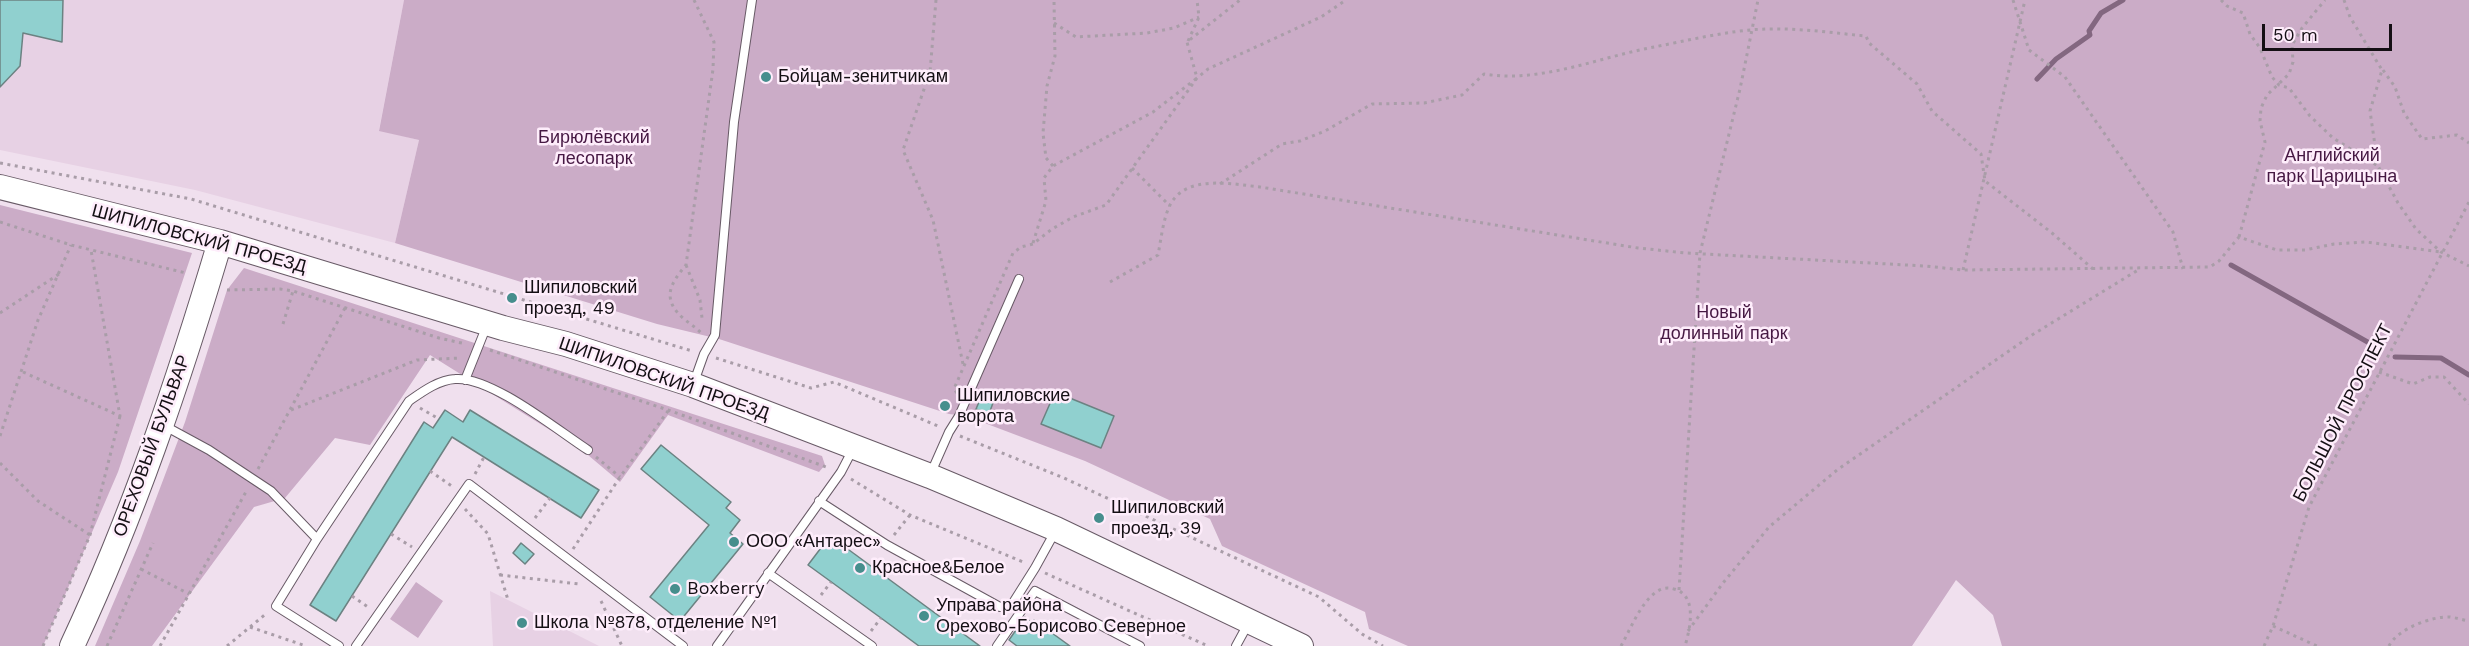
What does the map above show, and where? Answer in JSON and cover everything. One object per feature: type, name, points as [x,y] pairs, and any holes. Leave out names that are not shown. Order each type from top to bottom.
[{"type":"main road","name":"ШИПИЛОВСКИЙ ПРОЕЗД","points":[[0,187],[220,242],[566,344],[693,385],[930,476],[1056,529],[1301,646]]},
{"type":"main road","name":"ОРЕХОВЫЙ БУЛЬВАР","points":[[72,646],[105,576],[162,425],[220,242]]},
{"type":"lane","points":[[693,385],[704,354],[715,335],[734,122],[752,0]]},
{"type":"lane","points":[[930,476],[949,432],[959,416],[1018,279]]},
{"type":"lane","points":[[465,380],[488,322]]},
{"type":"lane","points":[[339,646],[276,606],[317,538],[409,401],[427,388],[454,379],[490,386],[588,450]]},
{"type":"lane","points":[[162,425],[209,450],[271,491],[317,538]]},
{"type":"lane","points":[[717,646],[841,472],[854,446]]},
{"type":"lane","points":[[356,646],[470,483],[683,646]]},
{"type":"lane","points":[[819,501],[887,545],[1000,607],[1011,606],[1056,529]]},
{"type":"lane","points":[[768,573],[872,646]]},
{"type":"lane","points":[[997,646],[1035,591],[1140,646]]},
{"type":"lane","points":[[1236,646],[1250,621]]},
{"type":"path","points":[[694,0],[714,42],[713,69],[686,265],[700,300],[704,354]]},
{"type":"path","points":[[936,0],[930,72],[903,150],[933,220],[963,366]]},
{"type":"path","points":[[1053,166],[1046,158],[1043,133],[1047,86],[1055,56],[1054,0]]},
{"type":"path","points":[[1197,0],[1198,17],[1187,42],[1197,78]]},
{"type":"path","points":[[1187,42],[1240,0]]},
{"type":"path","points":[[1033,244],[1046,201],[1044,178],[1053,166],[1152,112],[1208,69],[1321,17],[1346,0]]},
{"type":"path","points":[[1680,590],[1701,253],[1740,89],[1758,0]]},
{"type":"path","points":[[2013,0],[2029,50],[2065,76],[2173,232],[2183,269]]},
{"type":"path","points":[[1963,270],[2025,0]]},
{"type":"path","points":[[2221,0],[2227,6],[2244,13],[2250,34],[2260,48],[2272,77],[2279,85],[2289,88],[2310,116],[2333,138],[2378,166]]},
{"type":"path","points":[[1110,282],[1158,255],[1170,206],[1189,188],[1220,184],[1270,188],[1638,248],[1963,270],[2210,267],[2219,261],[2239,237],[2265,142],[2260,121],[2261,108],[2267,95],[2289,74],[2294,62],[2292,45],[2302,28],[2325,0]]},
{"type":"path","points":[[2344,0],[2350,17],[2395,87],[2404,113],[2422,139],[2457,135],[2469,143]]},
{"type":"path","points":[[1053,22],[1076,37],[1147,33],[1174,28],[1198,17]]},
{"type":"path","points":[[1220,184],[1282,144],[1300,141],[1325,131],[1372,104],[1424,103],[1462,95],[1484,74],[1506,77],[1528,76],[1627,53],[1752,30],[1815,31],[1866,36],[1869,43],[1917,84],[1932,111],[1981,154],[1985,181],[2052,233],[2094,270]]},
{"type":"path","points":[[2382,70],[2370,111],[2378,166],[2398,203],[2416,229],[2441,252],[2469,266]]},
{"type":"path","points":[[960,400],[954,389],[1013,253],[1021,247],[1033,244],[1066,221],[1106,205],[1197,78]]},
{"type":"path","points":[[1132,168],[1170,206]]},
{"type":"path","name":"БОЛЬШОЙ ПРОСПЕКТ","points":[[2264,646],[2273,626],[2309,507],[2469,202]]},
{"type":"path","points":[[0,222],[70,245],[186,273]]},
{"type":"path","points":[[2239,237],[2277,250],[2305,250],[2334,244],[2366,242],[2441,252]]},
{"type":"path","points":[[0,436],[38,320],[70,245]]},
{"type":"path","points":[[43,646],[90,535],[120,416],[91,250]]},
{"type":"path","points":[[686,265],[673,281],[669,292],[671,303],[683,318],[701,332]]},
{"type":"path","points":[[1688,631],[1723,583],[1769,527],[1837,470],[2032,335],[2139,269]]},
{"type":"path","points":[[0,313],[59,274]]},
{"type":"path","points":[[227,290],[293,291],[439,338],[478,347],[668,410],[841,472],[910,515],[1208,646]]},
{"type":"path","points":[[283,324],[293,291]]},
{"type":"path","points":[[290,411],[417,360],[474,358]]},
{"type":"path","points":[[22,372],[120,416]]},
{"type":"path","points":[[2379,372],[2413,384],[2430,377],[2444,377],[2469,404]]},
{"type":"path","points":[[409,401],[439,419]]},
{"type":"path","points":[[567,558],[620,477],[668,410]]},
{"type":"path","points":[[588,450],[620,477]]},
{"type":"path","points":[[470,483],[483,457]]},
{"type":"path","points":[[0,463],[38,501],[90,535]]},
{"type":"path","points":[[430,471],[460,497],[488,534],[508,600]]},
{"type":"path","points":[[528,528],[550,498]]},
{"type":"path","points":[[887,545],[910,515]]},
{"type":"path","points":[[391,534],[420,553]]},
{"type":"path","points":[[107,646],[153,543]]},
{"type":"path","points":[[141,569],[189,594]]},
{"type":"path","points":[[500,575],[606,587]]},
{"type":"path","points":[[814,605],[831,582]]},
{"type":"path","points":[[594,586],[622,646]]},
{"type":"path","points":[[1621,646],[1646,602],[1658,591],[1667,587],[1680,590],[1687,599],[1691,615],[1685,646]]},
{"type":"path","points":[[352,596],[378,614]]},
{"type":"path","points":[[227,646],[276,606]]},
{"type":"path","points":[[2389,646],[2391,641],[2417,623],[2448,617],[2469,621]]},
{"type":"path","points":[[2273,626],[2317,646]]},
{"type":"path","points":[[250,627],[306,646]]},
{"type":"shaded area","points":[[0,0],[404,0],[379,130],[419,140],[395,243],[195,190],[0,150]]},
{"type":"shaded area","name":"Школа №878, отделение №1","points":[[490,591],[508,600],[599,646],[493,646]]},
{"type":"green space","name":"Новый долинный парк","points":[[404,0],[2469,0],[2469,646],[2002,646],[1993,615],[1956,580],[1912,646],[1408,646],[1369,629],[1365,612],[1222,546],[1210,519],[1085,461],[966,416],[949,414],[719,339],[657,324],[395,243],[419,140],[379,131]]},
{"type":"green space","points":[[0,205],[192,253],[118,472],[43,646],[0,646]]},
{"type":"green space","points":[[244,268],[822,456],[825,465],[819,472],[668,415],[620,482],[582,450],[430,355],[370,445],[335,438],[285,498],[254,507],[152,646],[95,646],[140,541],[185,422],[227,290]]},
{"type":"green space","points":[[416,582],[443,601],[418,638],[390,619]]},
{"type":"building","points":[[0,0],[63,0],[62,42],[23,33],[20,66],[0,87]]},
{"type":"building","points":[[1055,392],[1114,416],[1101,448],[1041,424]]},
{"type":"building","points":[[982,395],[994,400],[989,414],[976,409]]},
{"type":"building","points":[[445,410],[463,422],[470,410],[599,490],[581,518],[452,437],[336,621],[310,605],[424,422],[433,428]]},
{"type":"building","points":[[661,445],[731,502],[726,508],[740,520],[730,533],[743,544],[680,621],[650,597],[709,525],[641,469]]},
{"type":"building","points":[[830,536],[980,646],[919,646],[808,565]]},
{"type":"building","points":[[521,543],[534,554],[525,564],[513,553]]},
{"type":"building","points":[[1025,617],[1032,623],[1034,620],[1070,646],[1017,646],[1009,640]]},
{"type":"waterway","points":[[2037,79],[2056,59],[2090,35],[2089,31],[2101,13],[2123,0]]},
{"type":"waterway","points":[[2231,265],[2380,349]]},
{"type":"waterway","points":[[2395,357],[2441,358],[2469,375]]},
{"type":"place","name":"Бойцам-зенитчикам","points":[[766,77]]},
{"type":"place","name":"Шипиловский проезд, 49","points":[[512,298]]},
{"type":"place","name":"Шипиловские ворота","points":[[945,406]]},
{"type":"place","name":"Шипиловский проезд, 39","points":[[1099,518]]},
{"type":"place","name":"ООО «Антарес»","points":[[734,542]]},
{"type":"place","name":"Красное&Белое","points":[[860,568]]},
{"type":"place","name":"Boxberry","points":[[675,589]]},
{"type":"place","name":"Управа района Орехово-Борисово Северное","points":[[924,616]]},
{"type":"place","name":"Школа №878, отделение №1","points":[[522,623]]},
{"type":"park label","name":"Бирюлёвский лесопарк","points":[[594,148]]},
{"type":"park label","name":"Английский парк Царицына","points":[[2332,166]]}]
